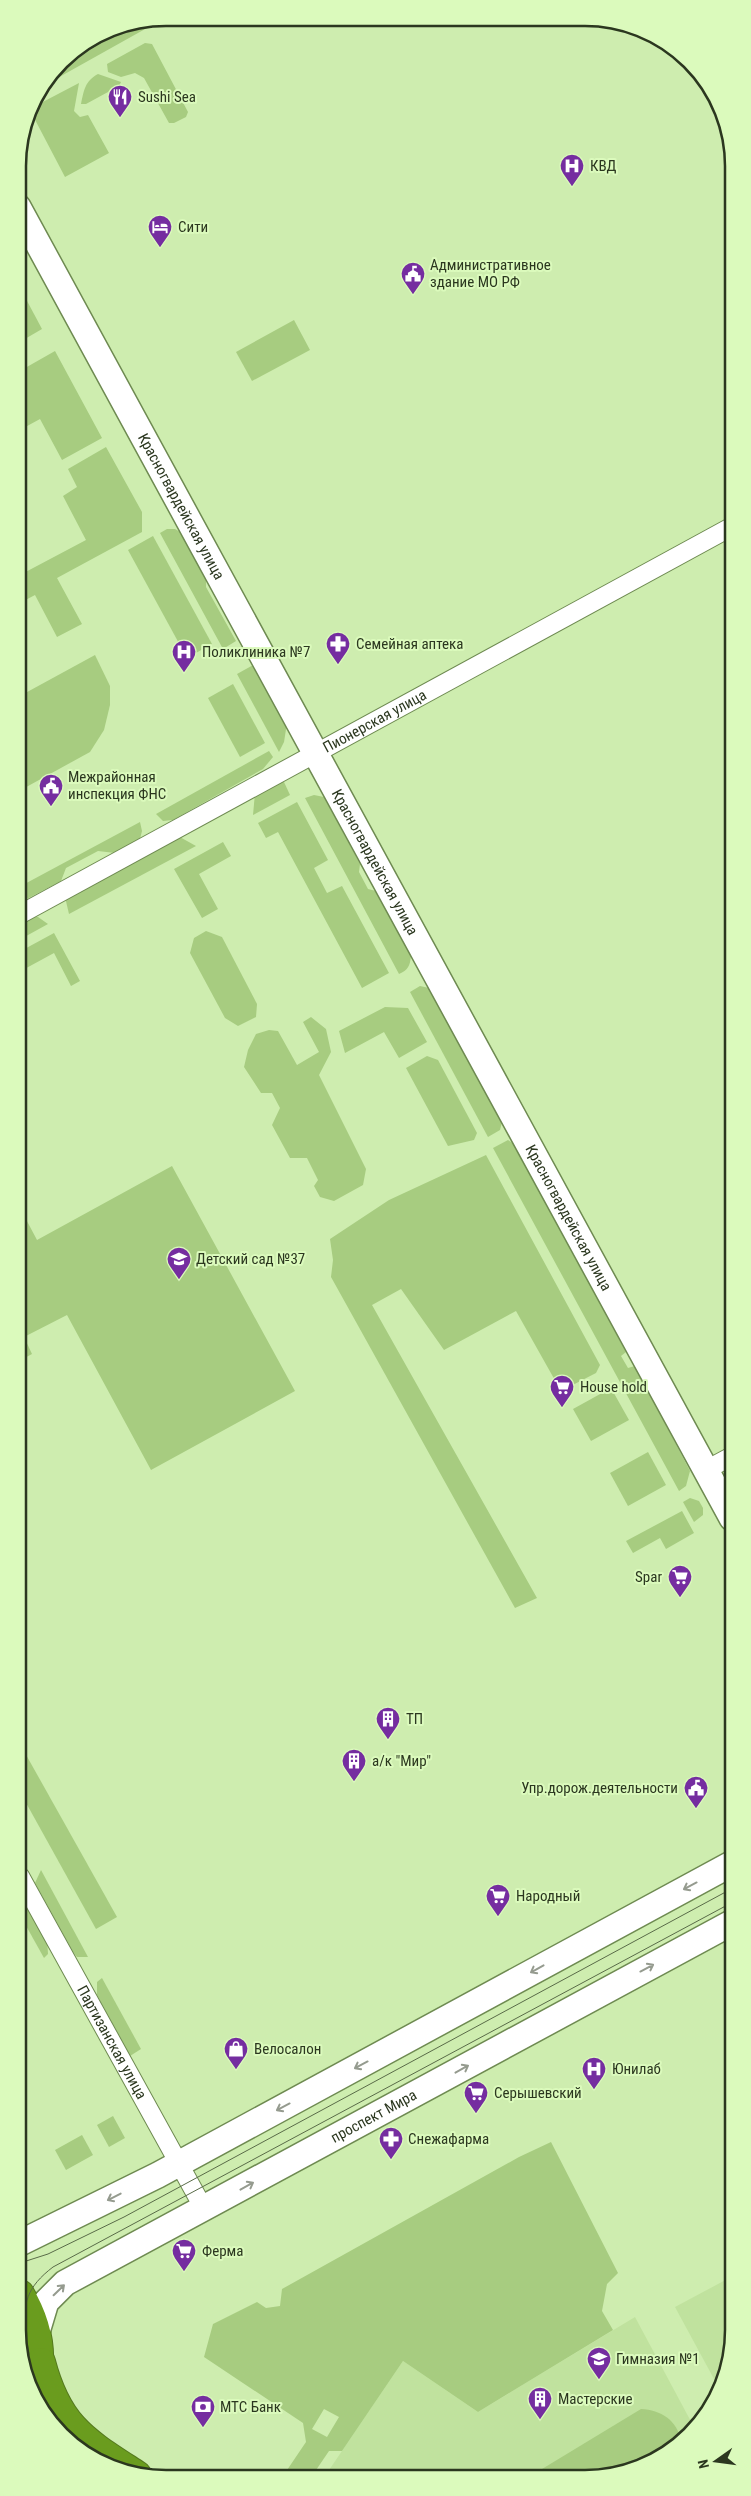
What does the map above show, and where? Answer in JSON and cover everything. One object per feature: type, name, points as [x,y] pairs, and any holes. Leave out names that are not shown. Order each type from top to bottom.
[{"type":"highway","points":[[26,2304],[31,2312],[37,2332],[40,2362],[46,2385],[65,2418],[85,2441],[109,2457]]},
{"type":"highway","points":[[36,2380],[40,2362]]},
{"type":"main road","name":"Красногвардейская улица","points":[[27,223],[724,1504]]},
{"type":"main road","points":[[26,2240],[179,2164],[724,1868]]},
{"type":"main road","name":"проспект Мира","points":[[37,2332],[46,2302],[65,2283],[724,1927]]},
{"type":"street","name":"Пионерская улица","points":[[27,911],[725,530]]},
{"type":"street","points":[[706,1470],[724,1460]]},
{"type":"street","name":"Партизанская улица","points":[[26,1887],[204,2209]]},
{"type":"shaded area","points":[[149,27],[58,78],[67,67],[96,45],[121,34]]},
{"type":"shaded area","points":[[145,43],[152,44],[188,112],[186,117],[174,123],[169,123],[144,78],[135,73],[121,77],[108,72],[107,64]]},
{"type":"shaded area","points":[[98,74],[121,82],[119,86],[86,104],[81,104],[84,90],[90,80]]},
{"type":"shaded area","points":[[79,83],[74,111],[80,117],[88,115],[109,153],[65,177],[35,119],[42,103]]},
{"type":"shaded area","points":[[27,301],[42,329],[27,338]]},
{"type":"shaded area","points":[[294,320],[310,350],[252,381],[236,352]]},
{"type":"shaded area","points":[[55,351],[102,438],[62,460],[40,419],[27,426],[27,367]]},
{"type":"shaded area","points":[[106,447],[142,512],[142,532],[57,578],[82,624],[57,637],[35,595],[27,599],[27,571],[86,540],[63,496],[77,487],[68,469]]},
{"type":"shaded area","points":[[167,529],[175,529],[182,533],[206,575],[206,587],[236,641],[223,649],[160,533]]},
{"type":"shaded area","points":[[153,536],[212,644],[187,658],[128,550]]},
{"type":"shaded area","points":[[95,655],[110,686],[110,705],[104,730],[90,752],[27,787],[27,692]]},
{"type":"shaded area","points":[[255,664],[287,723],[284,742],[279,752],[237,674]]},
{"type":"shaded area","points":[[233,684],[265,743],[240,757],[208,698]]},
{"type":"shaded area","points":[[269,751],[273,757],[263,769],[173,820],[163,821],[156,814]]},
{"type":"shaded area","points":[[278,780],[284,782],[290,795],[253,815],[255,793]]},
{"type":"shaded area","points":[[314,795],[324,797],[360,864],[359,872],[368,889],[376,891],[411,956],[408,967],[399,974],[305,798]]},
{"type":"shaded area","points":[[297,802],[328,860],[314,868],[327,893],[342,886],[389,973],[362,988],[278,832],[266,838],[258,823]]},
{"type":"shaded area","points":[[140,822],[142,831],[140,839],[115,853],[98,851],[66,868],[61,881],[27,899],[27,883]]},
{"type":"shaded area","points":[[178,836],[196,846],[69,914],[65,897]]},
{"type":"shaded area","points":[[223,842],[231,856],[199,874],[218,909],[202,918],[174,869]]},
{"type":"shaded area","points":[[27,917],[38,917],[48,924],[27,936]]},
{"type":"shaded area","points":[[206,931],[222,937],[257,1004],[256,1017],[238,1026],[225,1018],[190,953],[194,938]]},
{"type":"shaded area","points":[[54,933],[80,981],[71,986],[54,953],[27,968],[27,948]]},
{"type":"shaded area","points":[[420,986],[429,988],[502,1122],[500,1130],[488,1137],[410,992]]},
{"type":"shaded area","points":[[385,1007],[408,1008],[427,1042],[399,1058],[384,1032],[345,1053],[339,1031]]},
{"type":"shaded area","points":[[311,1017],[326,1029],[331,1052],[319,1075],[366,1169],[363,1185],[334,1201],[320,1197],[314,1186],[318,1180],[307,1158],[290,1158],[272,1125],[280,1108],[272,1093],[261,1093],[244,1067],[248,1050],[256,1034],[269,1030],[278,1031],[297,1065],[319,1052],[303,1022]]},
{"type":"shaded area","points":[[427,1056],[438,1060],[477,1133],[474,1140],[448,1146],[406,1068]]},
{"type":"shaded area","points":[[508,1140],[514,1144],[626,1352],[621,1356],[628,1368],[635,1366],[690,1471],[686,1486],[679,1491],[493,1148]]},
{"type":"shaded area","points":[[486,1155],[600,1365],[596,1373],[561,1391],[516,1311],[444,1350],[401,1289],[372,1305],[537,1598],[515,1608],[331,1277],[333,1260],[330,1239],[389,1200]]},
{"type":"shaded area","points":[[172,1166],[295,1391],[151,1470],[67,1315],[26,1336],[27,1220],[37,1240]]},
{"type":"shaded area","points":[[26,1342],[32,1354],[26,1357]]},
{"type":"shaded area","points":[[611,1388],[629,1420],[591,1441],[573,1409]]},
{"type":"shaded area","points":[[648,1452],[666,1485],[628,1506],[610,1473]]},
{"type":"shaded area","points":[[690,1498],[699,1501],[703,1508],[703,1515],[694,1522],[683,1502]]},
{"type":"shaded area","points":[[682,1511],[694,1533],[666,1549],[660,1538],[633,1553],[626,1541]]},
{"type":"shaded area","points":[[26,1755],[117,1917],[96,1929],[26,1803]]},
{"type":"shaded area","points":[[41,1870],[88,1957],[77,1957],[73,1952],[35,1883]]},
{"type":"shaded area","points":[[26,1901],[47,1939],[48,1954],[44,1958],[26,1926]]},
{"type":"shaded area","points":[[102,1978],[141,2049],[130,2056],[97,1995],[97,1982]]},
{"type":"shaded area","points":[[113,2116],[125,2138],[109,2147],[97,2125]]},
{"type":"shaded area","points":[[82,2135],[93,2155],[66,2170],[55,2150]]},
{"type":"shaded area","points":[[551,2142],[618,2273],[607,2284],[602,2311],[613,2330],[478,2412],[403,2361],[342,2451],[329,2451],[316,2470],[287,2470],[306,2442],[303,2423],[204,2357],[213,2324],[257,2302],[266,2308],[280,2306],[282,2289],[519,2157]],"holes":[[[324,2409],[339,2417],[327,2437],[312,2429]]]},
{"type":"shaded area","points":[[724,2281],[724,2339],[722,2357],[715,2381],[675,2307]]},
{"type":"shaded area","name":"Гимназия №1","points":[[635,2317],[691,2421],[677,2435],[655,2451],[639,2459],[612,2467],[585,2470],[329,2470],[403,2361],[478,2412]]},
{"type":"shaded area","points":[[641,2409],[661,2414],[672,2422],[679,2433],[655,2451],[639,2459],[612,2467],[585,2470],[542,2469]]},
{"type":"tram line","points":[[26,2261],[48,2254],[124,2217],[724,1893]]},
{"type":"tram line","points":[[26,2305],[32,2289],[44,2274],[53,2267],[724,1907]]},
{"type":"tram line","points":[[27,2341],[29,2356]]},
{"type":"place","name":"Sushi Sea","points":[[120,118]]},
{"type":"place","name":"КВД","points":[[572,187]]},
{"type":"place","name":"Сити","points":[[160,248]]},
{"type":"place","name":"Административное здание МО РФ","points":[[413,295]]},
{"type":"place","name":"Семейная аптека","points":[[338,665]]},
{"type":"place","name":"Поликлиника №7","points":[[184,673]]},
{"type":"place","name":"Межрайонная инспекция ФНС","points":[[51,807]]},
{"type":"place","name":"Детский сад №37","points":[[179,1280]]},
{"type":"place","name":"House hold","points":[[562,1408]]},
{"type":"place","name":"Spar","points":[[680,1598]]},
{"type":"place","name":"ТП","points":[[388,1740]]},
{"type":"place","name":"а/к \"Мир\"","points":[[354,1782]]},
{"type":"place","name":"Упр.дорож.деятельности","points":[[696,1809]]},
{"type":"place","name":"Народный","points":[[498,1917]]},
{"type":"place","name":"Велосалон","points":[[236,2070]]},
{"type":"place","name":"Юнилаб","points":[[594,2090]]},
{"type":"place","name":"Серышевский","points":[[476,2114]]},
{"type":"place","name":"Снежафарма","points":[[391,2160]]},
{"type":"place","name":"Ферма","points":[[184,2272]]},
{"type":"place","name":"Гимназия №1","points":[[599,2380]]},
{"type":"place","name":"Мастерские","points":[[540,2420]]},
{"type":"place","name":"МТС Банк","points":[[203,2428]]}]
